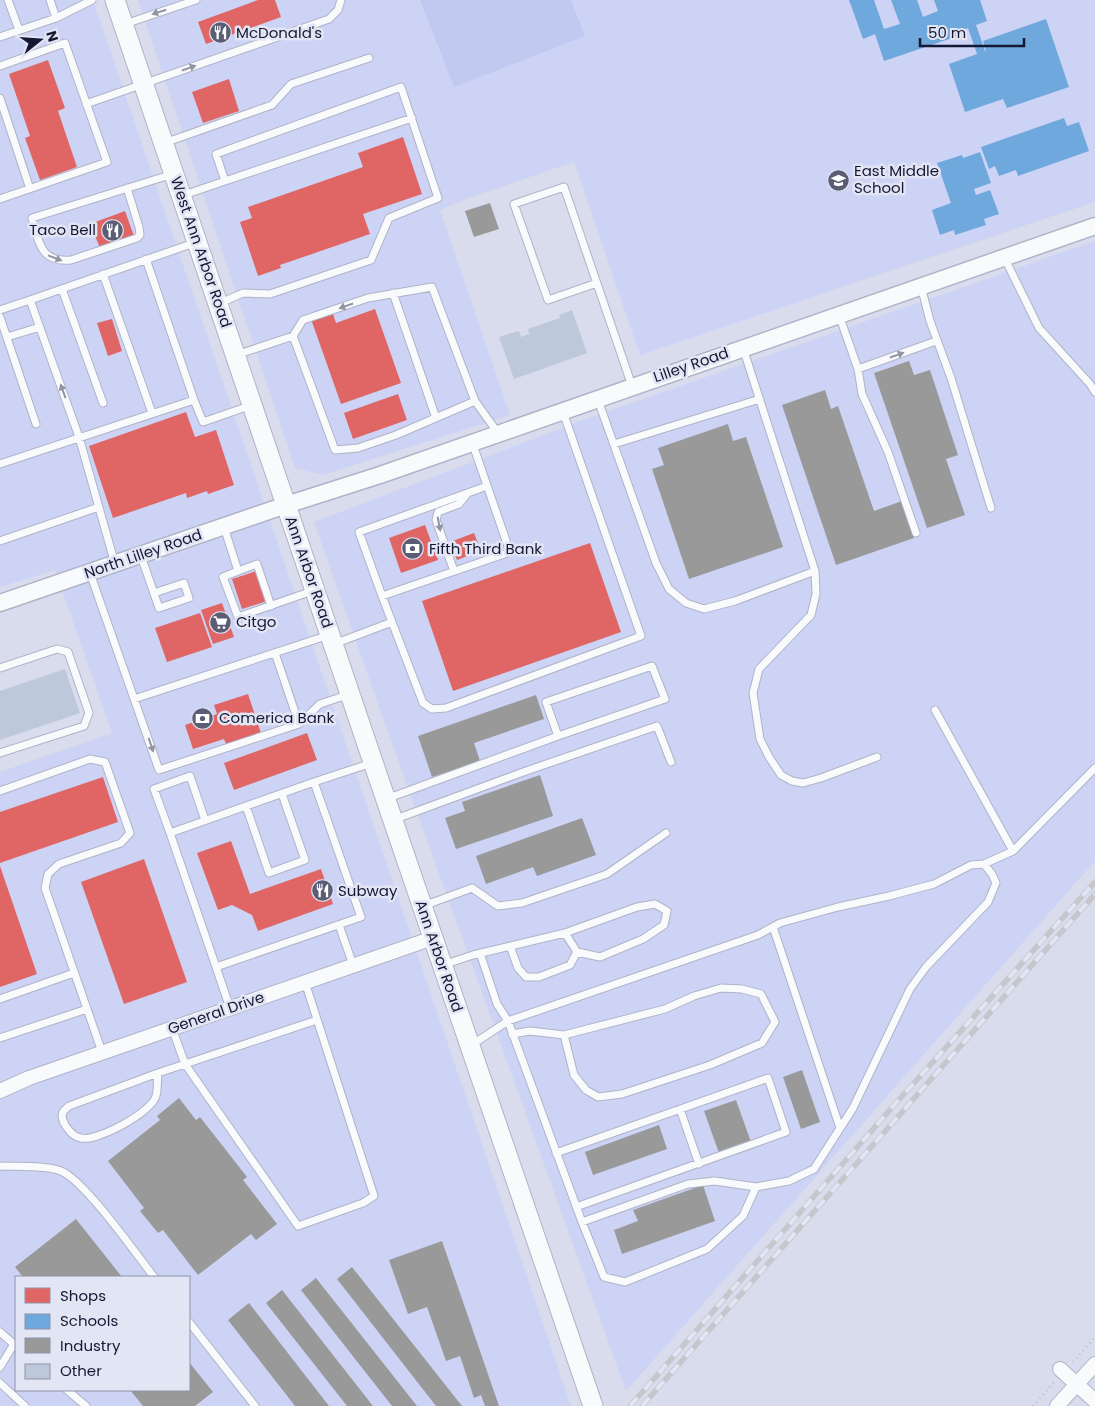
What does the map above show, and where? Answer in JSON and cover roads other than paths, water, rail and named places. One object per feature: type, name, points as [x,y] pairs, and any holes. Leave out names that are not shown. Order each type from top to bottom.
[{"type":"main road","name":"West Ann Arbor Road","points":[[115,0],[286,505]]},
{"type":"main road","name":"Ann Arbor Road","points":[[286,505],[593,1406]]},
{"type":"street","name":"Lilley Road","points":[[286,505],[1095,226]]},
{"type":"street","name":"North Lilley Road","points":[[0,603],[286,505]]},
{"type":"street","name":"General Drive","points":[[0,1091],[29,1078],[102,1052],[433,938]]},
{"type":"street","points":[[1057,1406],[1095,1364]]},
{"type":"street","points":[[1060,1369],[1095,1401]]},
{"type":"lane","points":[[8,0],[19,30]]},
{"type":"lane","points":[[50,0],[56,18]]},
{"type":"lane","points":[[0,37],[56,18],[92,0]]},
{"type":"lane","points":[[123,24],[177,3],[196,0]]},
{"type":"lane","points":[[86,104],[330,19],[338,10],[341,0]]},
{"type":"lane","points":[[0,66],[65,43],[107,162],[0,199]]},
{"type":"lane","points":[[164,144],[272,105],[291,84],[369,58]]},
{"type":"lane","points":[[218,304],[243,293],[270,294],[371,260],[390,218],[438,198],[401,87],[216,154],[225,181]]},
{"type":"lane","points":[[0,98],[30,189]]},
{"type":"lane","points":[[181,196],[412,118]]},
{"type":"lane","points":[[127,188],[139,227],[140,235],[137,238],[71,260],[61,261],[52,259],[44,253],[32,218],[127,188],[174,174]]},
{"type":"lane","points":[[596,283],[548,300],[514,204],[564,187],[632,386]]},
{"type":"lane","points":[[0,310],[197,242]]},
{"type":"lane","points":[[1004,257],[1039,328],[1090,384],[1095,392]]},
{"type":"lane","points":[[146,259],[203,422],[252,405]]},
{"type":"lane","points":[[103,274],[152,414]]},
{"type":"lane","points":[[236,355],[293,336],[303,320],[368,298],[432,286],[475,401],[498,433]]},
{"type":"lane","points":[[921,286],[936,341],[951,378],[991,508]]},
{"type":"lane","points":[[62,288],[103,403]]},
{"type":"lane","points":[[393,293],[436,418]]},
{"type":"lane","points":[[30,300],[79,437],[115,564]]},
{"type":"lane","points":[[839,314],[858,369],[862,394],[888,452],[916,533]]},
{"type":"lane","points":[[0,317],[36,424]]},
{"type":"lane","points":[[7,337],[40,327]]},
{"type":"lane","points":[[293,336],[336,450],[358,448],[396,435],[475,401]]},
{"type":"lane","points":[[858,369],[936,341]]},
{"type":"lane","points":[[743,347],[815,572],[816,594],[811,615],[759,669],[753,693],[760,739],[768,758],[781,775],[792,781],[803,783],[877,757]]},
{"type":"lane","points":[[598,398],[656,563],[669,589],[686,603],[704,609],[735,601],[815,572]]},
{"type":"lane","points":[[614,444],[760,399]]},
{"type":"lane","points":[[0,464],[194,400]]},
{"type":"lane","points":[[487,486],[359,532],[422,703],[432,708],[446,708],[641,636],[563,410]]},
{"type":"lane","points":[[382,596],[510,552],[472,442]]},
{"type":"lane","points":[[454,571],[436,520],[438,512],[459,504],[467,494]]},
{"type":"lane","points":[[0,541],[99,507]]},
{"type":"lane","points":[[224,527],[238,571]]},
{"type":"lane","points":[[141,555],[154,594],[159,608],[189,598],[184,583],[154,594]]},
{"type":"lane","points":[[271,606],[257,564],[223,577],[238,617],[271,606],[315,590]]},
{"type":"lane","points":[[90,572],[160,770],[299,724],[320,704],[350,693]]},
{"type":"lane","points":[[134,699],[275,653],[392,622]]},
{"type":"lane","points":[[0,668],[57,648],[68,652],[89,713],[84,726],[0,753]]},
{"type":"lane","points":[[275,653],[299,724]]},
{"type":"lane","points":[[386,800],[664,699],[652,666],[546,702],[558,736]]},
{"type":"lane","points":[[935,710],[1013,850]]},
{"type":"lane","points":[[393,820],[657,726],[671,762]]},
{"type":"lane","points":[[0,791],[90,759],[105,762],[130,833],[121,843],[59,864],[48,874],[45,888],[102,1052]]},
{"type":"lane","points":[[170,832],[373,762]]},
{"type":"lane","points":[[470,1046],[508,1021],[758,935],[780,923],[934,884],[971,865],[984,864],[1013,850],[1095,768]]},
{"type":"lane","points":[[205,820],[190,776],[154,789],[230,1008]]},
{"type":"lane","points":[[216,967],[361,917],[314,782]]},
{"type":"lane","points":[[246,806],[270,873],[305,860],[282,794]]},
{"type":"lane","points":[[422,906],[472,888],[498,906],[522,903],[607,874],[666,833]]},
{"type":"lane","points":[[582,1222],[688,1184],[714,1181],[756,1187],[789,1181],[814,1169],[853,1108],[910,989],[926,967],[988,902],[996,883],[984,864]]},
{"type":"lane","points":[[442,966],[480,954],[565,933],[637,907],[655,904],[667,911],[664,925],[643,939],[600,957],[577,952],[565,933]]},
{"type":"lane","points":[[339,925],[353,965]]},
{"type":"lane","points":[[773,927],[840,1128]]},
{"type":"lane","points":[[510,946],[518,968],[526,977],[539,977],[570,965],[577,952]]},
{"type":"lane","points":[[480,954],[497,1004],[508,1021],[576,1207],[604,1277],[625,1282],[707,1250],[743,1216],[756,1187]]},
{"type":"lane","points":[[0,999],[74,973]]},
{"type":"lane","points":[[172,1028],[185,1064],[298,1226],[363,1203],[374,1196],[305,982]]},
{"type":"lane","points":[[512,1034],[530,1031],[564,1035],[665,1009],[694,996],[721,988],[760,994],[775,1022],[762,1043],[710,1065],[622,1094],[598,1097],[586,1090],[574,1075],[564,1035]]},
{"type":"lane","points":[[0,1038],[87,1009]]},
{"type":"lane","points":[[158,1073],[156,1097],[146,1111],[130,1121],[95,1136],[82,1139],[73,1135],[66,1127],[62,1116],[68,1106],[158,1073],[317,1020]]},
{"type":"lane","points":[[556,1153],[768,1078],[786,1132],[576,1207]]},
{"type":"lane","points":[[680,1109],[699,1164]]},
{"type":"lane","points":[[0,1166],[34,1167],[61,1172],[80,1185],[153,1276]]},
{"type":"lane","points":[[190,1323],[255,1406]]},
{"type":"lane","points":[[0,1332],[15,1345],[0,1366]]},
{"type":"lane","points":[[0,1383],[25,1406]]},
{"type":"lane","points":[[68,1391],[86,1406]]},
{"type":"railway","points":[[630,1406],[896,1103],[1095,882]]},
{"type":"railway","points":[[642,1406],[1095,894]]},
{"type":"place","name":"McDonald's","points":[[220,33]]},
{"type":"place","name":"East Middle School","points":[[838,180]]},
{"type":"place","name":"Taco Bell","points":[[112,230]]},
{"type":"place","name":"Fifth Third Bank","points":[[413,549]]},
{"type":"place","name":"Citgo","points":[[220,622]]},
{"type":"place","name":"Comerica Bank","points":[[203,718]]},
{"type":"place","name":"Subway","points":[[322,891]]}]
